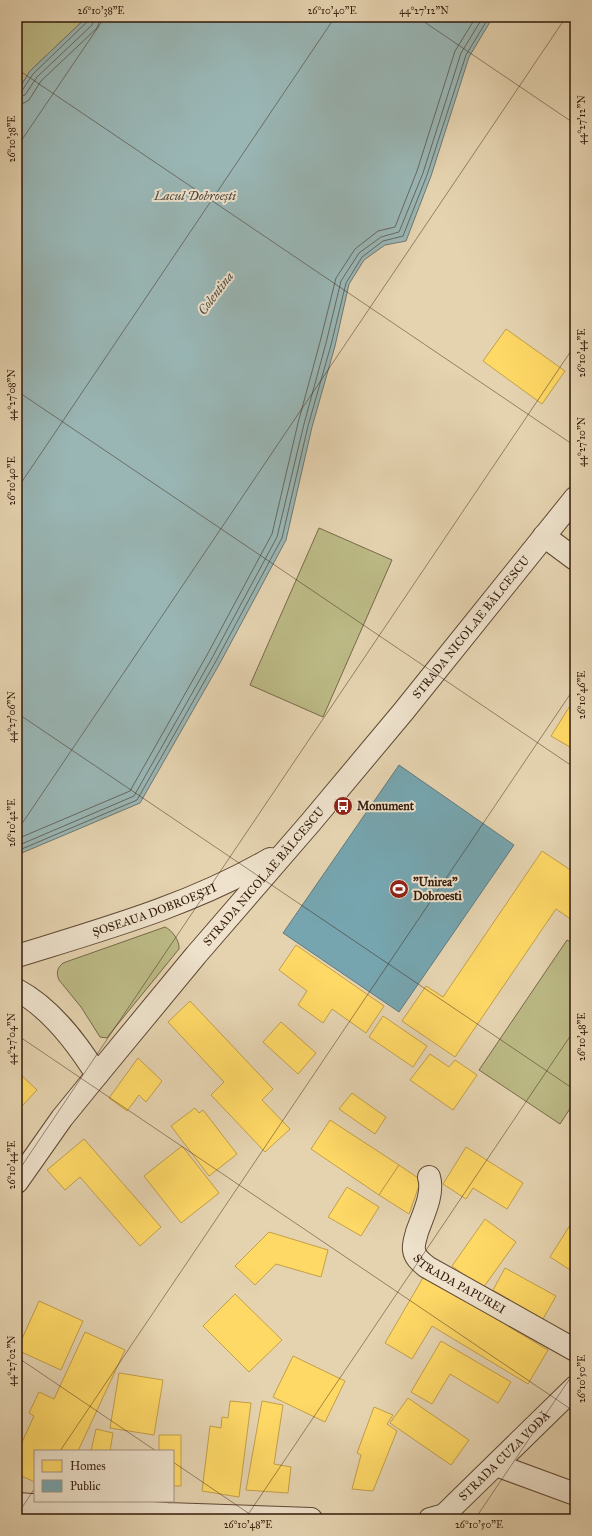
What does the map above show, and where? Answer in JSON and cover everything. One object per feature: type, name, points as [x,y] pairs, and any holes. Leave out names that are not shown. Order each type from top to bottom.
[{"type":"street","name":"STRADA NICOLAE BĂLCESCU","points":[[17,1182],[58,1124],[97,1075],[196,955],[311,822],[403,712],[575,498]]},
{"type":"street","points":[[544,536],[575,559]]},
{"type":"street","name":"ȘOSEAUA DOBROEȘTI","points":[[17,956],[138,918],[201,894],[241,876],[285,851]]},
{"type":"street","points":[[17,990],[44,1009],[67,1033],[86,1057],[97,1075]]},
{"type":"street","name":"STRADA PAPUREI","points":[[429,1177],[431,1184],[430,1193],[414,1242],[414,1251],[418,1260],[427,1267],[575,1350]]},
{"type":"street","name":"STRADA CUZA VODĂ","points":[[439,1518],[496,1465],[575,1387]]},
{"type":"street","points":[[496,1465],[575,1494]]},
{"type":"street","points":[[17,1504],[167,1514],[311,1519]]},
{"type":"shaded area","points":[[17,17],[87,17],[30,71],[17,92]]},
{"type":"shaded area","points":[[319,528],[392,560],[323,717],[250,685]]},
{"type":"shaded area","points":[[165,927],[175,936],[179,949],[107,1038],[100,1037],[81,1007],[59,980],[57,973],[59,967],[63,963]]},
{"type":"shaded area","points":[[567,940],[575,945],[575,1101],[560,1124],[479,1070]]},
{"type":"water","name":"Lacul Dobroești","points":[[87,17],[493,17],[469,57],[431,176],[406,241],[385,245],[364,260],[349,284],[335,346],[312,427],[286,540],[220,663],[140,803],[17,855],[17,92],[30,71]]},
{"type":"building: Homes","points":[[506,329],[565,371],[542,404],[483,361]]},
{"type":"building: Homes","points":[[575,698],[575,750],[551,736]]},
{"type":"building: Homes","points":[[542,851],[575,873],[575,922],[556,909],[455,1057],[402,1021],[426,986],[443,997]]},
{"type":"building: Homes","points":[[296,945],[384,1006],[366,1033],[332,1009],[323,1023],[298,1005],[307,991],[279,970]]},
{"type":"building: Homes","points":[[190,1001],[273,1089],[262,1100],[290,1129],[265,1152],[211,1095],[224,1082],[168,1022]]},
{"type":"building: Homes","points":[[383,1016],[427,1046],[413,1067],[369,1037]]},
{"type":"building: Homes","points":[[281,1022],[316,1053],[298,1074],[263,1042]]},
{"type":"building: Homes","points":[[430,1054],[449,1067],[455,1060],[477,1075],[453,1110],[410,1080]]},
{"type":"building: Homes","points":[[138,1058],[162,1081],[146,1102],[139,1095],[127,1111],[109,1098]]},
{"type":"building: Homes","points":[[17,1071],[37,1090],[21,1107],[17,1104]]},
{"type":"building: Homes","points":[[352,1093],[386,1117],[375,1134],[339,1109]]},
{"type":"building: Homes","points":[[195,1108],[199,1113],[203,1110],[237,1154],[209,1176],[171,1126]]},
{"type":"building: Homes","points":[[330,1120],[399,1165],[379,1195],[311,1149]]},
{"type":"building: Homes","points":[[84,1139],[161,1227],[140,1246],[80,1177],[65,1190],[47,1170]]},
{"type":"building: Homes","points":[[182,1146],[219,1193],[181,1223],[144,1176]]},
{"type":"building: Homes","points":[[466,1147],[523,1183],[507,1209],[473,1188],[466,1199],[443,1184]]},
{"type":"building: Homes","points":[[399,1165],[421,1180],[409,1214],[379,1195]]},
{"type":"building: Homes","points":[[347,1187],[379,1207],[361,1236],[328,1217]]},
{"type":"building: Homes","points":[[485,1219],[516,1242],[483,1288],[452,1266]]},
{"type":"building: Homes","points":[[572,1222],[575,1223],[575,1273],[550,1257]]},
{"type":"building: Homes","points":[[269,1232],[328,1250],[321,1277],[276,1264],[255,1285],[235,1266]]},
{"type":"building: Homes","points":[[505,1268],[556,1296],[543,1319],[493,1290]]},
{"type":"building: Homes","points":[[424,1276],[548,1350],[528,1384],[432,1326],[412,1359],[385,1343]]},
{"type":"building: Homes","points":[[235,1294],[282,1340],[249,1372],[203,1326]]},
{"type":"building: Homes","points":[[39,1301],[83,1321],[61,1370],[17,1350]]},
{"type":"building: Homes","points":[[85,1332],[125,1350],[78,1450],[34,1450],[34,1482],[17,1474],[17,1453],[34,1416],[29,1413],[39,1392],[54,1399]]},
{"type":"building: Homes","points":[[441,1341],[511,1382],[498,1403],[450,1374],[432,1404],[411,1392]]},
{"type":"building: Homes","points":[[293,1356],[345,1381],[325,1422],[273,1397]]},
{"type":"building: Homes","points":[[119,1373],[163,1380],[154,1435],[110,1428]]},
{"type":"building: Homes","points":[[408,1398],[469,1440],[451,1465],[390,1423]]},
{"type":"building: Homes","points":[[230,1401],[251,1403],[239,1497],[202,1491],[210,1426],[221,1428],[222,1417],[228,1418]]},
{"type":"building: Homes","points":[[262,1401],[283,1405],[274,1464],[291,1467],[288,1493],[246,1490]]},
{"type":"building: Homes","points":[[374,1407],[393,1415],[387,1424],[397,1431],[373,1491],[352,1489],[361,1455],[357,1453]]},
{"type":"building: Homes","points":[[96,1429],[113,1433],[110,1450],[91,1450]]},
{"type":"building: Homes","points":[[159,1435],[181,1435],[181,1486],[174,1486],[174,1450],[159,1450]]},
{"type":"building: Public","name":"\"Unirea\" Dobroesti","points":[[399,765],[514,845],[399,1012],[283,933]]},
{"type":"place","name":"Monument","points":[[343,806]]},
{"type":"place","name":"\"Unirea\" Dobroesti","points":[[399,889]]},
{"type":"water label","name":"Colentina","points":[[215,293]]}]
